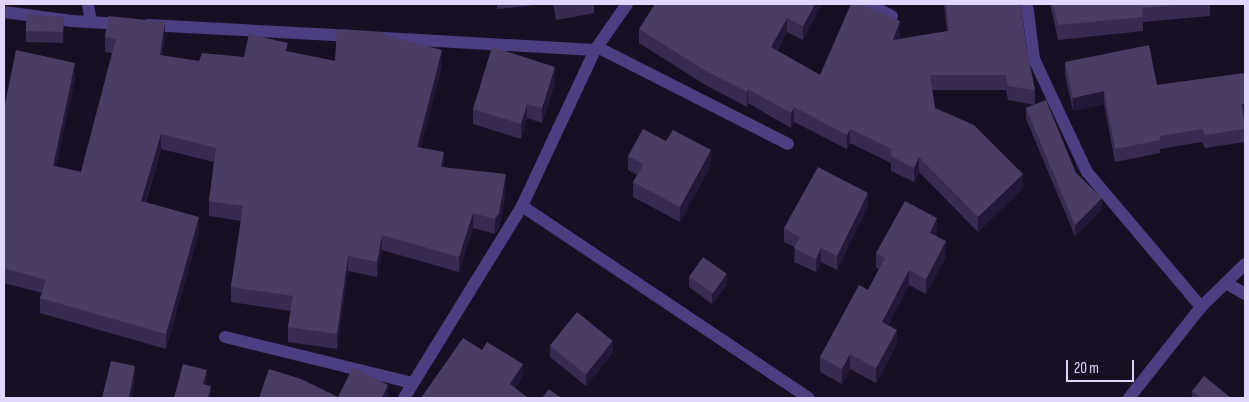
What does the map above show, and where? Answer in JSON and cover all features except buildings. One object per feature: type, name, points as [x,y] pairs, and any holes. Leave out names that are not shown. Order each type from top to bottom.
[{"type":"street","points":[[88,4],[91,22]]},
{"type":"street","points":[[404,398],[522,206],[596,49],[626,4]]},
{"type":"street","points":[[869,4],[892,16]]},
{"type":"street","points":[[1027,4],[1034,59],[1087,172],[1201,306]]},
{"type":"street","points":[[4,12],[91,22],[596,49],[788,144]]},
{"type":"street","points":[[522,206],[809,398]]},
{"type":"street","points":[[1129,398],[1201,306],[1245,264]]},
{"type":"street","points":[[1226,283],[1245,294]]},
{"type":"street","points":[[225,337],[412,383]]}]
